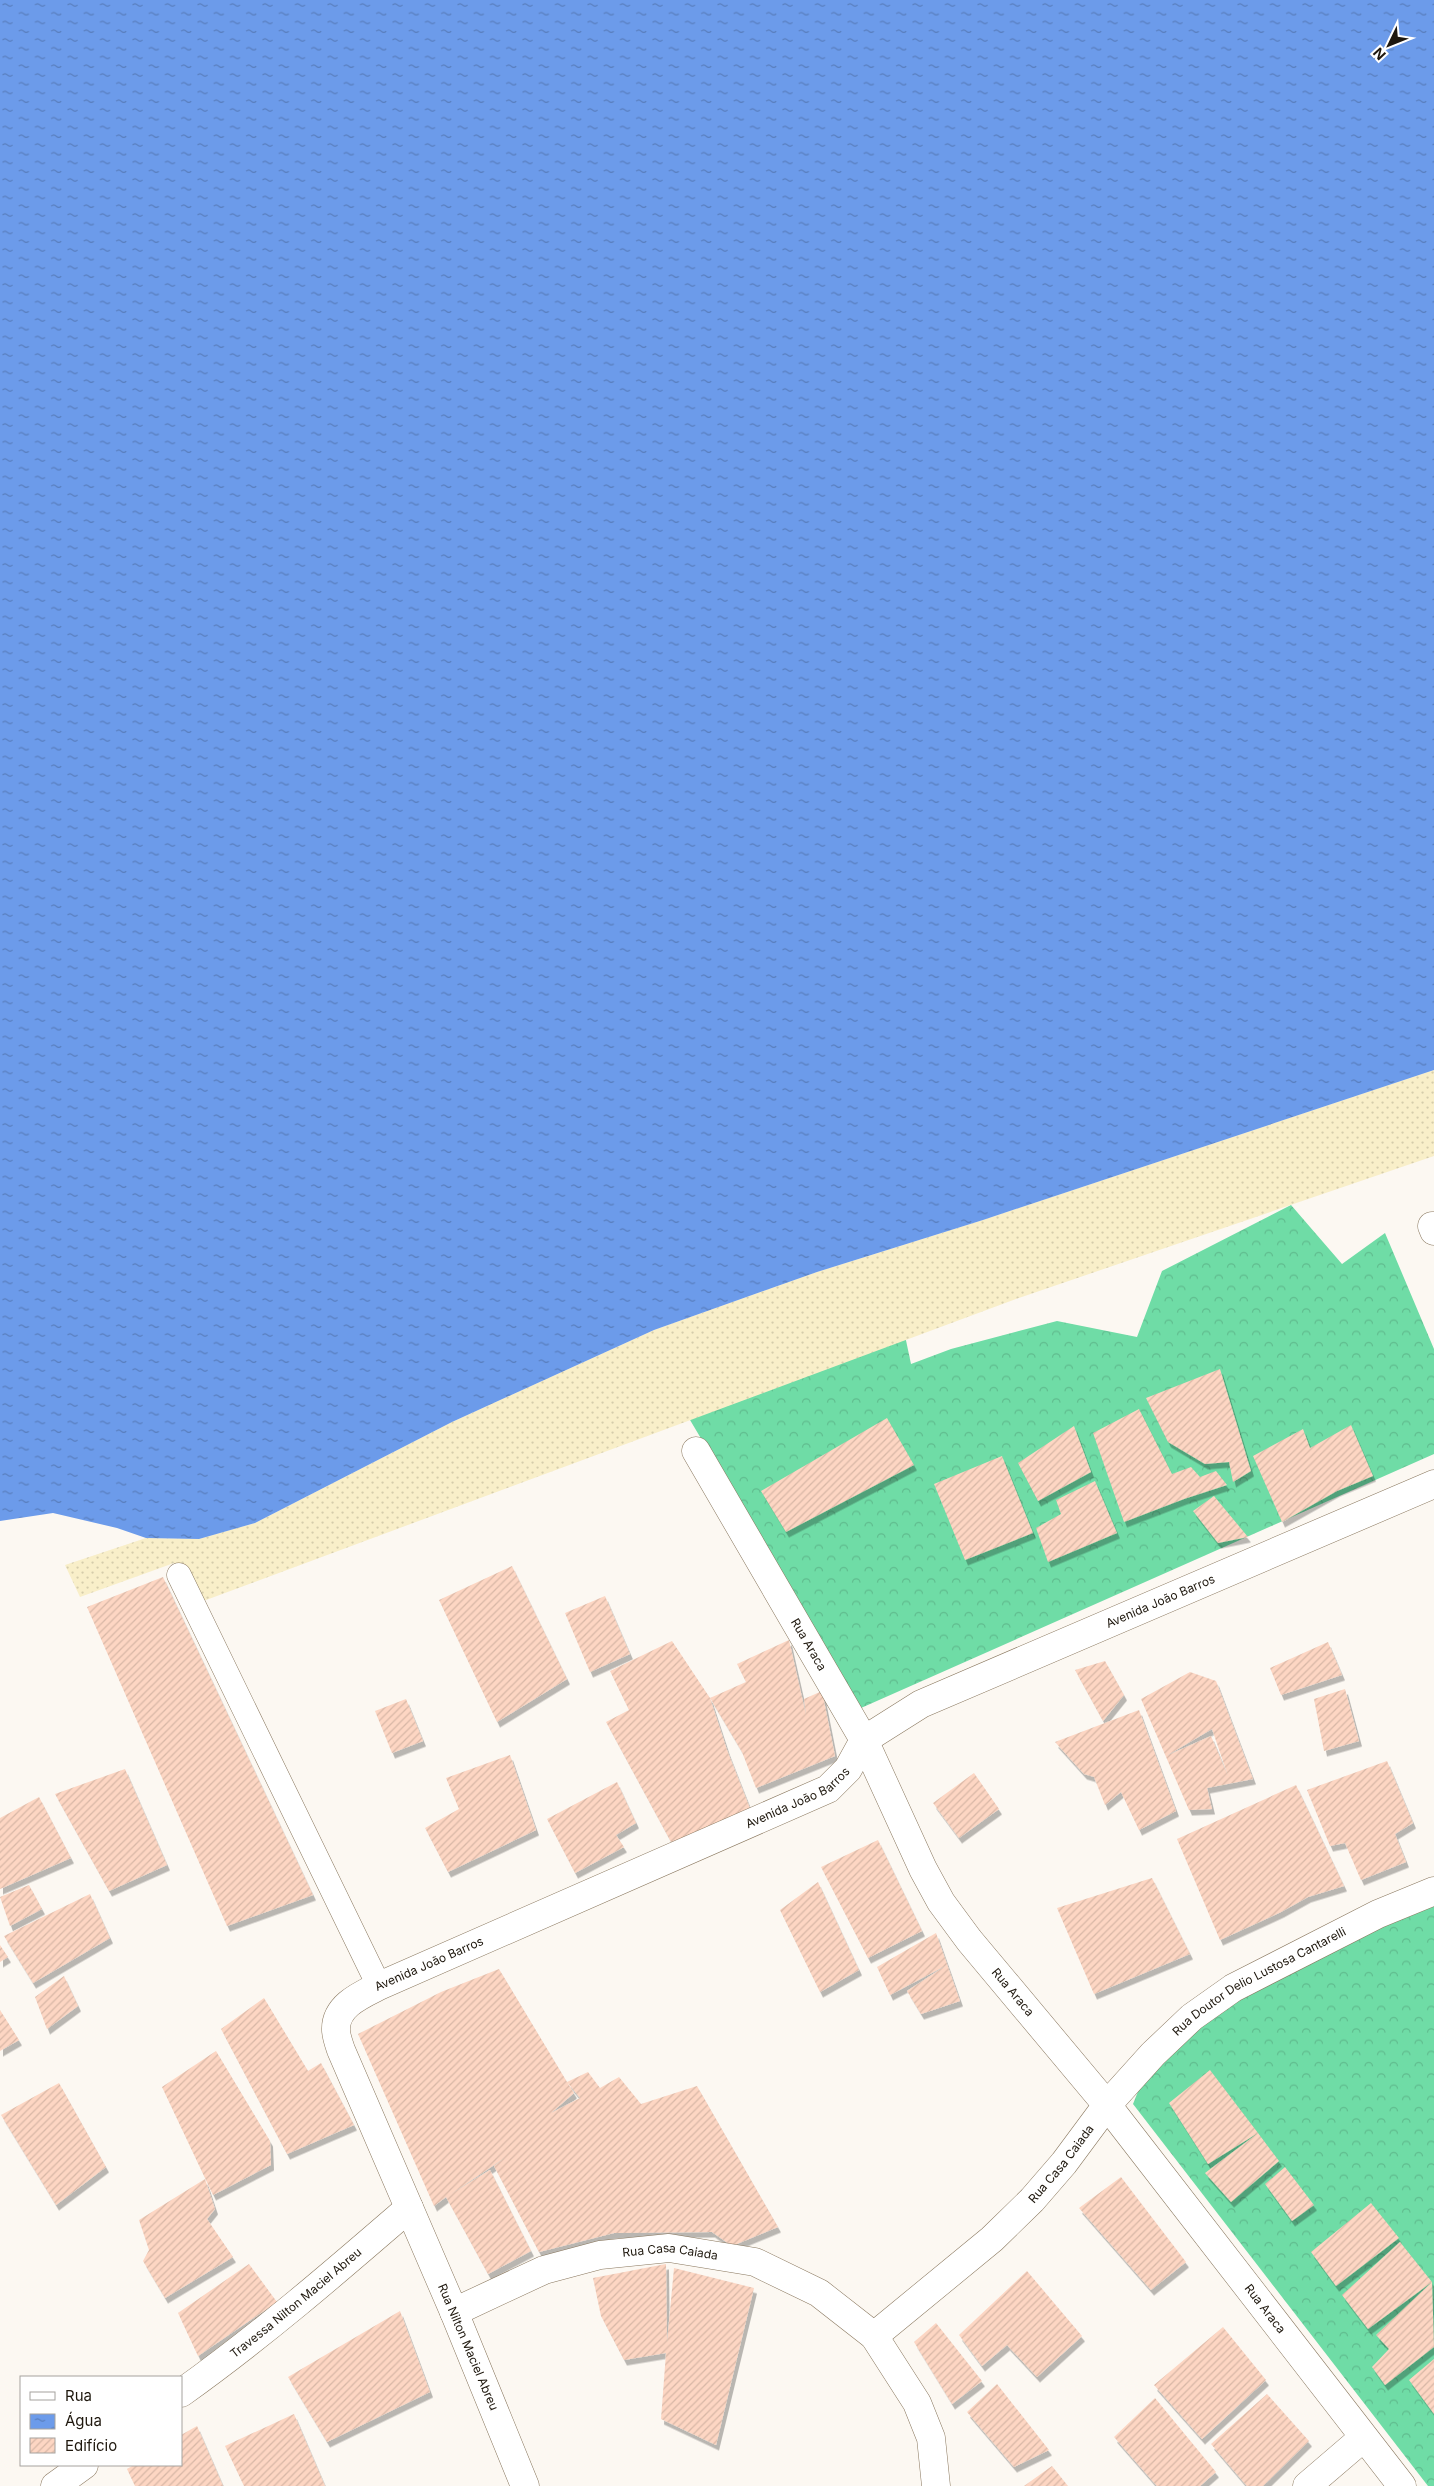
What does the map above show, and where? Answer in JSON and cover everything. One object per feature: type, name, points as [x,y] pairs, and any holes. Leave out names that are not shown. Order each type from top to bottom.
[{"type":"street","name":"Rua Araca","points":[[696,1451],[864,1740],[923,1869],[941,1902],[969,1940],[1108,2105],[1363,2438],[1402,2486]]},
{"type":"street","name":"Avenida João Barros","points":[[409,2208],[341,2050],[336,2029],[340,2012],[355,1998],[828,1789],[848,1769],[864,1740],[921,1704],[1434,1484]]},
{"type":"street","name":"Rua Doutor Delio Lustosa Cantarelli","points":[[1108,2105],[1153,2054],[1192,2017],[1233,1988],[1378,1914],[1434,1891]]},
{"type":"street","name":"Rua Casa Caiada","points":[[874,2336],[992,2239],[1032,2200],[1108,2105]]},
{"type":"street","name":"Rua Nilton Maciel Abreu","points":[[409,2208],[525,2486]]},
{"type":"street","name":"Travessa Nilton Maciel Abreu","points":[[182,2392],[230,2358],[309,2295],[409,2208]]},
{"type":"street","name":"Rua Casa Caiada","points":[[454,2312],[544,2270],[600,2255],[669,2248],[755,2262],[819,2293],[874,2336],[917,2403],[931,2438],[936,2486]]},
{"type":"street","points":[[1306,2486],[1363,2438]]},
{"type":"street","points":[[55,2486],[83,2466]]},
{"type":"lane","points":[[179,1575],[379,1986]]},
{"type":"green space","points":[[1291,1205],[1342,1264],[1385,1233],[1434,1349],[1434,1454],[861,1708],[655,1361],[896,1293],[911,1364],[951,1349],[1057,1321],[1137,1337],[1162,1271]]},
{"type":"green space","points":[[1434,1894],[1434,2486],[1428,2486],[1133,2104],[1153,2054],[1192,2017]]},
{"type":"sand","points":[[1434,1070],[1434,1156],[1016,1299],[198,1603],[174,1563],[80,1597],[65,1565],[146,1538],[199,1539],[255,1523],[452,1422],[654,1330],[817,1272],[983,1220]]},
{"type":"water","points":[[0,0],[1434,0],[1434,1070],[983,1220],[817,1272],[654,1330],[452,1422],[255,1523],[199,1539],[146,1538],[117,1528],[53,1513],[0,1521]]},
{"type":"building","points":[[1220,1369],[1251,1471],[1233,1482],[1229,1462],[1205,1464],[1168,1442],[1146,1398]]},
{"type":"building","points":[[1139,1409],[1172,1474],[1191,1467],[1200,1477],[1216,1471],[1227,1485],[1124,1522],[1093,1433]]},
{"type":"building","points":[[887,1418],[914,1465],[786,1532],[761,1491]]},
{"type":"building","points":[[1351,1425],[1373,1476],[1337,1491],[1282,1522],[1253,1456],[1303,1429],[1310,1448]]},
{"type":"building","points":[[1074,1426],[1091,1472],[1038,1501],[1018,1463]]},
{"type":"building","points":[[1002,1456],[1033,1533],[965,1560],[934,1484]]},
{"type":"building","points":[[1095,1481],[1117,1533],[1048,1562],[1036,1528],[1061,1514],[1056,1500]]},
{"type":"building","points":[[1214,1496],[1248,1537],[1218,1543],[1193,1511]]},
{"type":"building","points":[[512,1566],[567,1679],[497,1722],[439,1600]]},
{"type":"building","points":[[163,1577],[313,1895],[227,1926],[87,1607]]},
{"type":"building","points":[[605,1596],[630,1654],[590,1672],[565,1613]]},
{"type":"building","points":[[789,1640],[806,1715],[804,1699],[822,1691],[835,1756],[756,1788],[742,1752],[710,1698],[746,1682],[737,1664]]},
{"type":"building","points":[[672,1641],[710,1698],[727,1750],[751,1811],[671,1842],[606,1722],[629,1710],[610,1671]]},
{"type":"building","points":[[1328,1642],[1342,1675],[1281,1695],[1270,1668]]},
{"type":"building","points":[[1105,1661],[1124,1695],[1103,1721],[1075,1670]]},
{"type":"building","points":[[1190,1672],[1216,1681],[1253,1779],[1207,1788],[1212,1809],[1189,1810],[1141,1699]],"holes":[[[1212,1729],[1228,1776],[1211,1736],[1166,1756]]]},
{"type":"building","points":[[1345,1689],[1359,1741],[1324,1751],[1314,1699]]},
{"type":"building","points":[[406,1699],[423,1741],[392,1753],[375,1711]]},
{"type":"building","points":[[1139,1710],[1176,1811],[1139,1830],[1121,1792],[1105,1805],[1094,1777],[1084,1774],[1055,1742]]},
{"type":"building","points":[[510,1755],[536,1830],[448,1872],[425,1828],[459,1809],[446,1778]]},
{"type":"building","points":[[1387,1761],[1413,1823],[1395,1834],[1406,1862],[1361,1880],[1345,1843],[1330,1846],[1307,1790]]},
{"type":"building","points":[[125,1769],[167,1865],[109,1891],[55,1794]]},
{"type":"building","points":[[974,1773],[999,1809],[959,1838],[933,1803]]},
{"type":"building","points":[[617,1782],[636,1823],[616,1835],[624,1847],[575,1873],[547,1819]]},
{"type":"building","points":[[1296,1785],[1344,1886],[1308,1897],[1281,1912],[1220,1940],[1177,1839]]},
{"type":"building","points":[[39,1797],[71,1858],[0,1889],[0,1818]]},
{"type":"building","points":[[878,1840],[922,1931],[868,1958],[821,1867]]},
{"type":"building","points":[[1152,1878],[1190,1954],[1094,1994],[1057,1908]]},
{"type":"building","points":[[818,1882],[859,1970],[820,1992],[780,1910]]},
{"type":"building","points":[[29,1885],[42,1909],[10,1926],[0,1897]]},
{"type":"building","points":[[90,1894],[110,1938],[33,1983],[4,1936]]},
{"type":"building","points":[[936,1933],[960,2001],[921,2014],[907,1991],[947,1965],[890,1995],[877,1967]]},
{"type":"building","points":[[0,1945],[8,1957],[0,1962]]},
{"type":"building","points":[[499,1969],[567,2082],[588,2072],[600,2088],[619,2077],[641,2104],[697,2086],[778,2227],[732,2246],[712,2232],[614,2233],[539,2252],[494,2166],[506,2157],[451,2194],[490,2170],[531,2251],[488,2274],[446,2197],[434,2206],[358,2034],[441,1992]],"holes":[[[567,2082],[580,2098],[551,2113],[574,2093]]]},
{"type":"building","points":[[64,1976],[78,2006],[47,2029],[35,1997]]},
{"type":"building","points":[[264,1998],[308,2071],[321,2063],[354,2125],[287,2154],[221,2029]]},
{"type":"building","points":[[0,2010],[19,2040],[0,2051]]},
{"type":"building","points":[[216,2051],[270,2141],[271,2165],[213,2195],[162,2087]]},
{"type":"building","points":[[1210,2070],[1258,2133],[1208,2164],[1169,2103]]},
{"type":"building","points":[[59,2083],[106,2167],[56,2205],[1,2115]]},
{"type":"building","points":[[1258,2133],[1279,2161],[1231,2202],[1205,2173]]},
{"type":"building","points":[[1285,2167],[1314,2205],[1292,2221],[1265,2184]]},
{"type":"building","points":[[1121,2177],[1186,2262],[1151,2290],[1079,2208]]},
{"type":"building","points":[[205,2179],[215,2209],[207,2219],[233,2257],[165,2298],[143,2261],[149,2250],[139,2220]]},
{"type":"building","points":[[1371,2203],[1399,2238],[1336,2286],[1311,2252]]},
{"type":"building","points":[[1400,2242],[1432,2282],[1368,2329],[1342,2295]]},
{"type":"building","points":[[249,2264],[277,2302],[198,2356],[178,2313]]},
{"type":"building","points":[[666,2264],[667,2343],[674,2268],[754,2288],[716,2445],[661,2419],[666,2353],[624,2360],[601,2316],[593,2278]]},
{"type":"building","points":[[1027,2271],[1082,2336],[1037,2377],[1007,2345],[982,2366],[959,2335]]},
{"type":"building","points":[[1432,2282],[1434,2347],[1385,2385],[1372,2367],[1389,2349],[1376,2335]]},
{"type":"building","points":[[400,2311],[430,2392],[327,2442],[288,2377]]},
{"type":"building","points":[[936,2323],[982,2381],[952,2404],[914,2342]]},
{"type":"building","points":[[1223,2327],[1266,2380],[1202,2439],[1154,2385]]},
{"type":"building","points":[[1434,2359],[1434,2414],[1409,2380]]},
{"type":"building","points":[[997,2384],[1049,2450],[1014,2467],[967,2412]]},
{"type":"building","points":[[1267,2394],[1309,2441],[1263,2486],[1247,2486],[1211,2444]]},
{"type":"building","points":[[1155,2398],[1216,2472],[1200,2486],[1157,2486],[1114,2437]]},
{"type":"building","points":[[294,2414],[325,2486],[244,2486],[225,2446]]},
{"type":"building","points":[[197,2426],[223,2486],[135,2486],[127,2469],[132,2466],[182,2466],[182,2434]]},
{"type":"building","points":[[1052,2466],[1068,2486],[1024,2486]]}]
